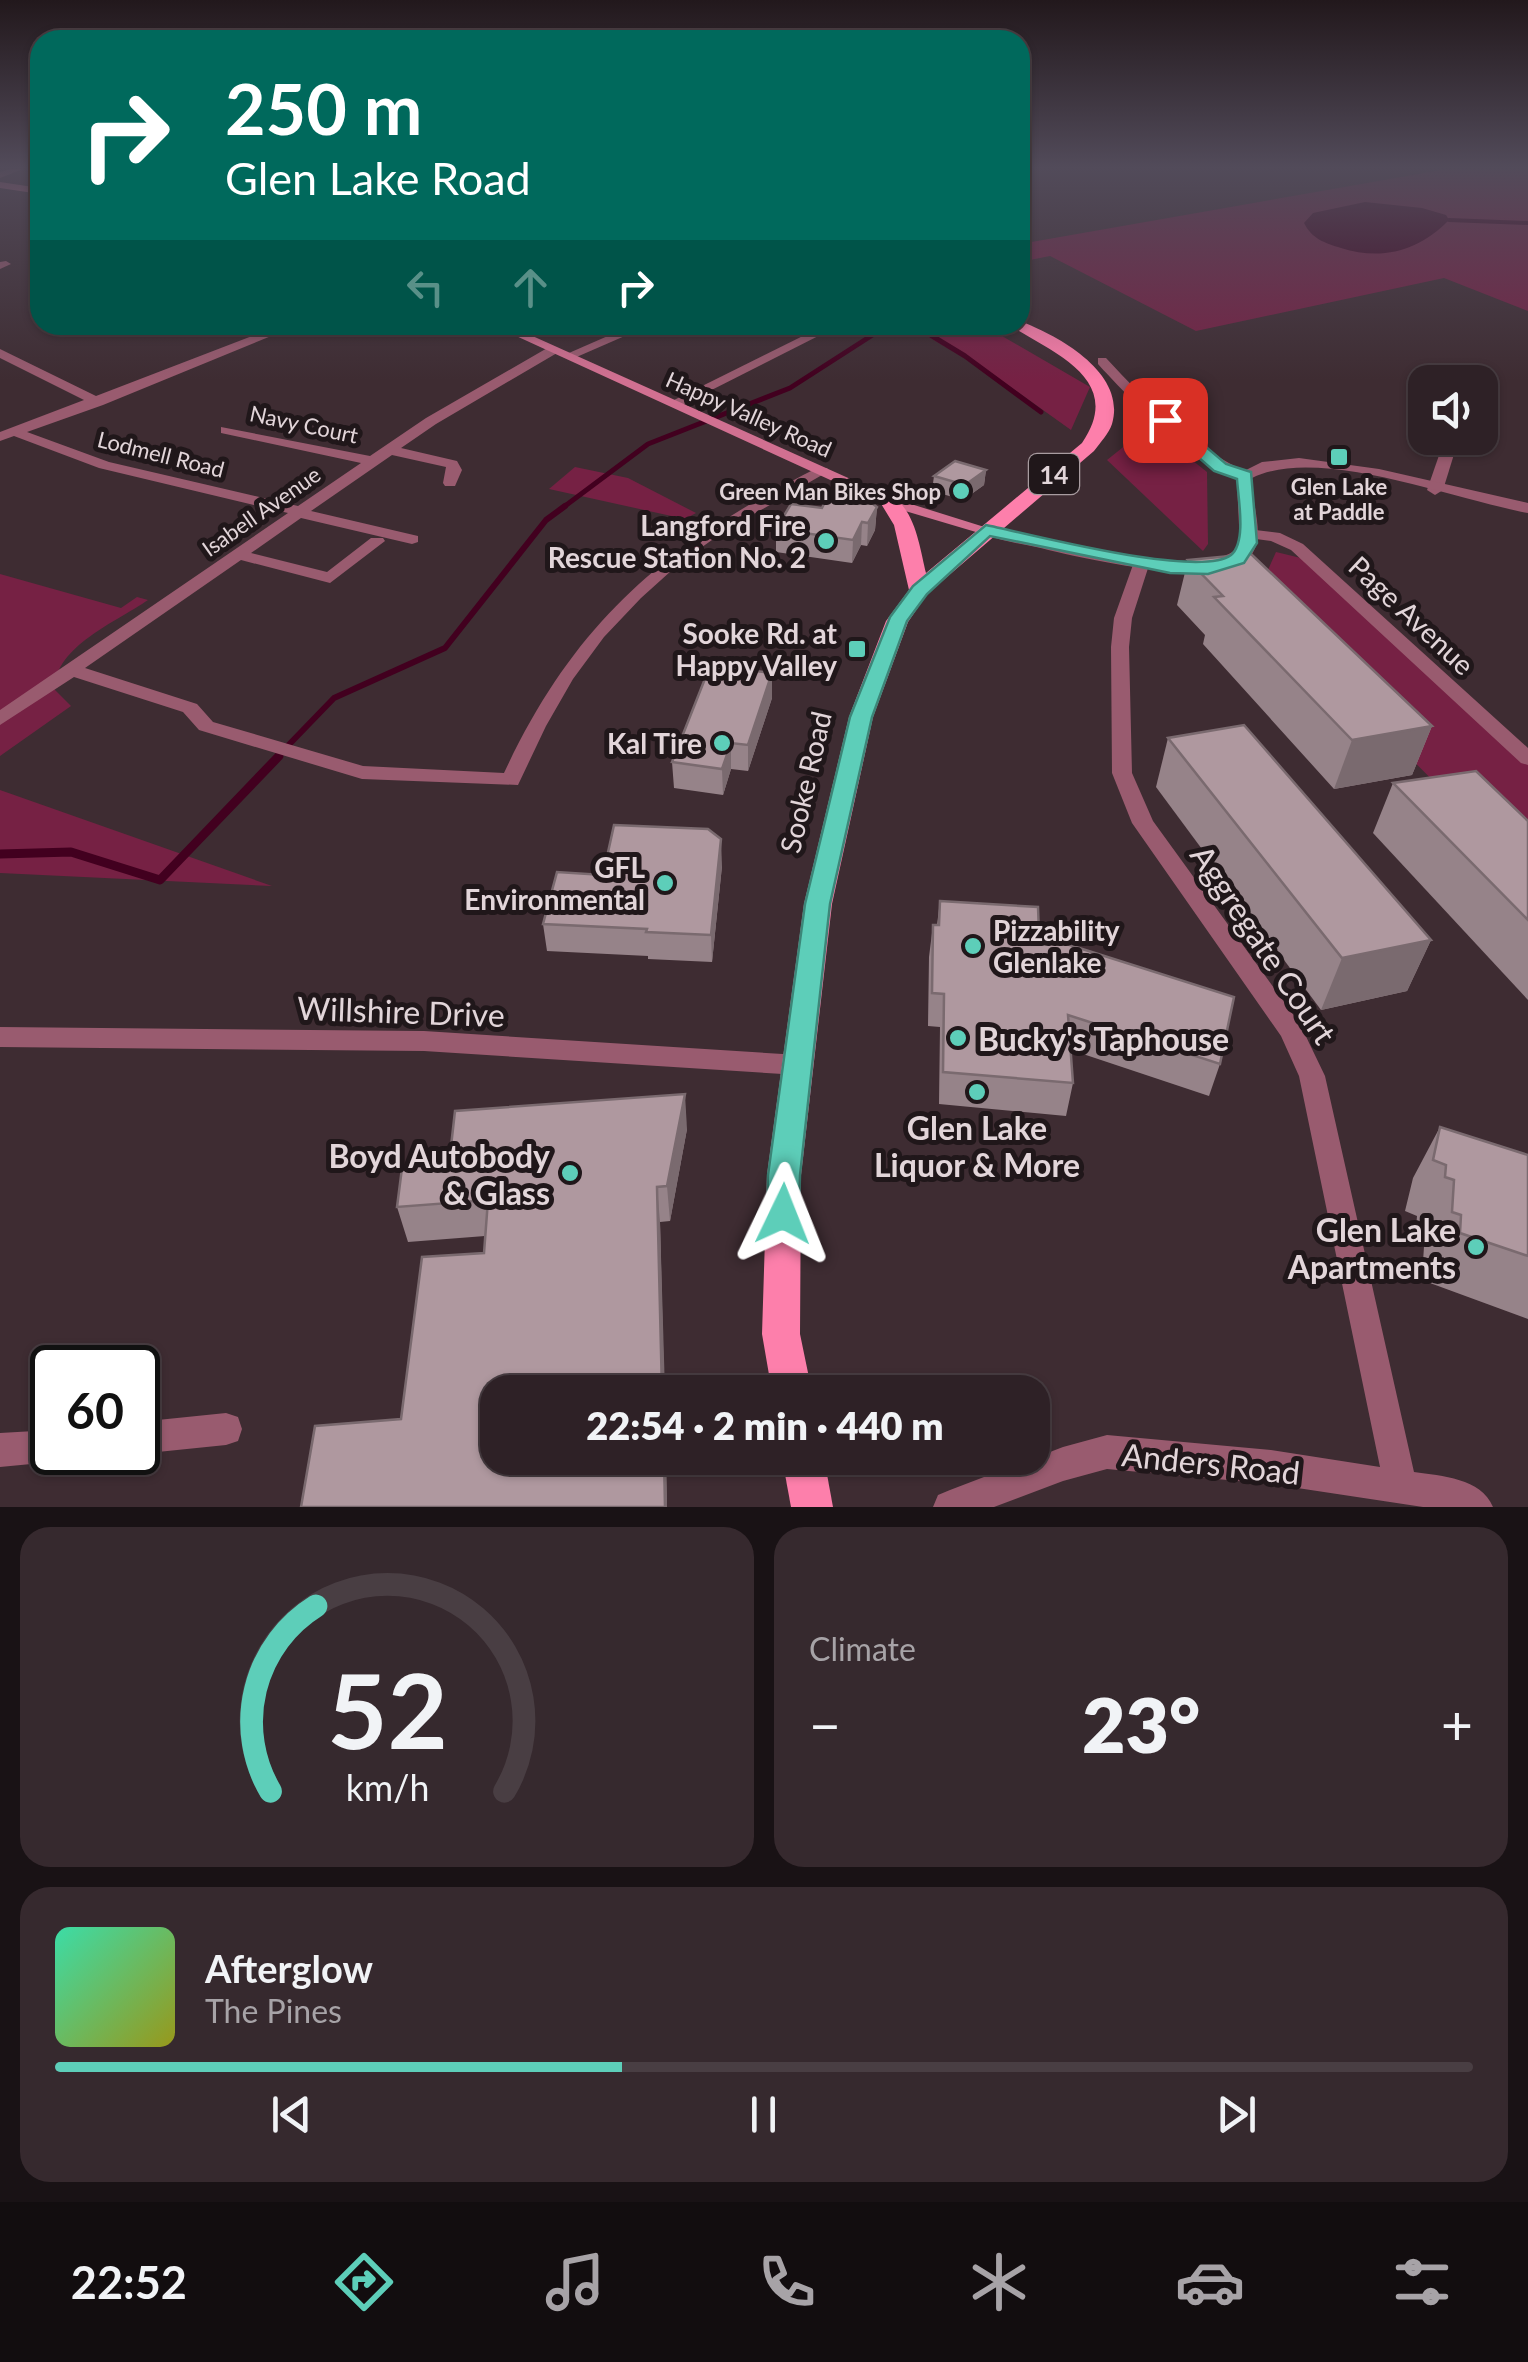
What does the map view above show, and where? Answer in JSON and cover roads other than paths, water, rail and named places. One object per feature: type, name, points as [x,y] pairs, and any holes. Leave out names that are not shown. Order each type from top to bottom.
[{"type":"main road","name":"Sooke Road","points":[[789,1375],[781,1334],[783,1194],[818,904],[861,717],[897,621],[920,590],[1088,447],[1103,425],[1100,384],[1078,360],[1030,332]]},
{"type":"main road","name":"Happy Valley Road","points":[[520,335],[890,502],[986,530]]},
{"type":"main road","points":[[890,502],[904,525],[920,590]]},
{"type":"main road","points":[[807,1475],[812,1507]]},
{"type":"street","points":[[8,434],[267,335]]},
{"type":"street","name":"Isabell Avenue","points":[[0,719],[389,450],[560,353],[614,335]]},
{"type":"street","points":[[673,404],[814,335]]},
{"type":"street","name":"Lodmell Road","points":[[0,353],[98,402]]},
{"type":"street","points":[[1102,360],[1139,399],[1220,467],[1246,476],[1273,462],[1308,460],[1528,508]]},
{"type":"street","name":"Navy Court","points":[[226,430],[372,461]]},
{"type":"street","name":"Lodmell Road","points":[[8,434],[104,465],[412,540]]},
{"type":"street","points":[[389,450],[452,464],[455,470],[450,483]]},
{"type":"street","points":[[1435,490],[1446,455]]},
{"type":"street","points":[[72,670],[190,708],[206,726],[362,772],[511,780],[533,725],[599,628],[694,542],[822,471]]},
{"type":"street","points":[[986,530],[1182,569],[1218,566],[1245,552],[1246,476]]},
{"type":"street","name":"Page Avenue","points":[[1247,534],[1274,536],[1298,547],[1528,759]]},
{"type":"street","points":[[237,554],[330,578],[378,541]]},
{"type":"street","name":"Aggregate Court","points":[[1142,562],[1120,633],[1124,785],[1143,823],[1291,1031],[1312,1076],[1401,1487]]},
{"type":"street","name":"Willshire Drive","points":[[0,1037],[424,1041],[799,1065]]},
{"type":"street","points":[[160,1436],[226,1429]]},
{"type":"street","points":[[0,1450],[30,1448]]},
{"type":"street","name":"Anders Road","points":[[950,1507],[1063,1464],[1107,1452],[1271,1467],[1455,1495],[1476,1507]]},
{"type":"waterway","points":[[561,509],[648,444],[790,388],[872,335]]},
{"type":"waterway","points":[[930,335],[1041,412]]},
{"type":"waterway","points":[[276,758],[334,698],[445,648],[546,520],[565,506]]},
{"type":"waterway","points":[[0,854],[71,852],[160,880],[279,756]]},
{"type":"place","name":"Glen Lake at Paddle","points":[[1339,457]]},
{"type":"place","name":"Green Man Bikes Shop","points":[[961,491]]},
{"type":"place","name":"Langford Fire Rescue Station No. 2","points":[[826,541]]},
{"type":"place","name":"Sooke Rd. at Happy Valley","points":[[857,649]]},
{"type":"place","name":"Kal Tire","points":[[722,743]]},
{"type":"place","name":"GFL Environmental","points":[[665,883]]},
{"type":"place","name":"Pizzability Glenlake","points":[[973,946]]},
{"type":"place","name":"Bucky's Taphouse","points":[[958,1038]]},
{"type":"place","name":"Glen Lake Liquor & More","points":[[977,1092]]},
{"type":"place","name":"Boyd Autobody & Glass","points":[[570,1173]]},
{"type":"place","name":"Glen Lake Apartments","points":[[1476,1247]]}]
